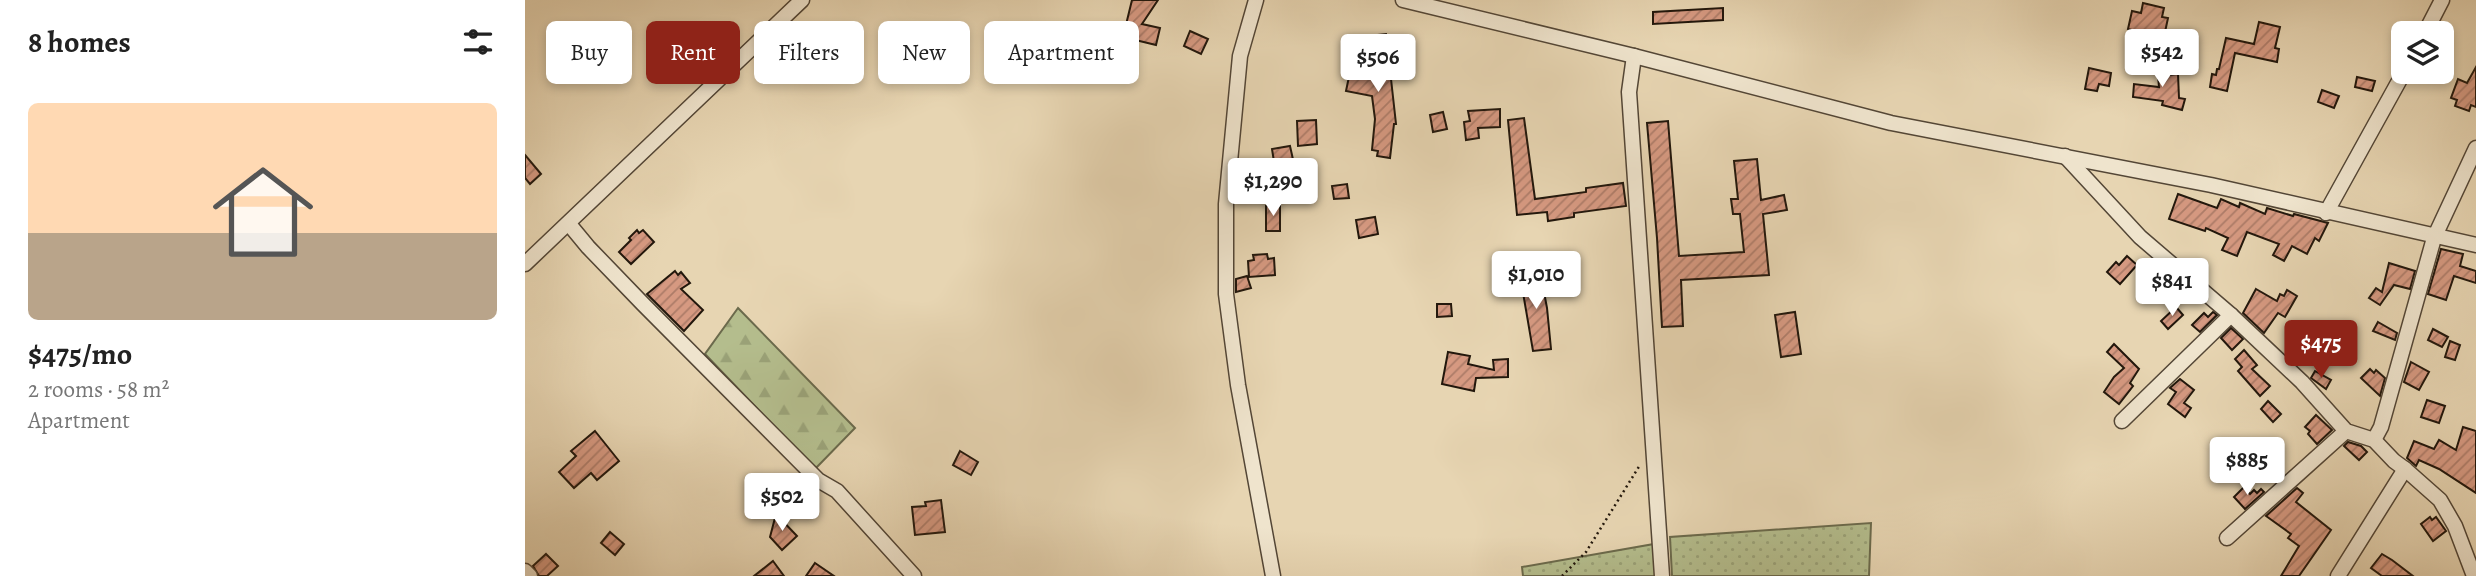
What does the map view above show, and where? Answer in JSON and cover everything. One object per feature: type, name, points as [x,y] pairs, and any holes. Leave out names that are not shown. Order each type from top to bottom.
[{"type":"street","points":[[525,264],[802,0]]},
{"type":"street","points":[[1256,0],[1240,56],[1226,204],[1226,294],[1238,385],[1273,576]]},
{"type":"street","points":[[1403,0],[1634,56],[1879,121],[2211,185],[2434,238],[2476,245]]},
{"type":"street","points":[[2431,21],[2442,0]]},
{"type":"street","points":[[1634,56],[1629,92],[1662,576]]},
{"type":"street","points":[[2326,213],[2397,84]]},
{"type":"street","points":[[2374,440],[2381,426],[2434,238],[2476,148]]},
{"type":"street","points":[[2065,156],[2140,237],[2231,315],[2302,382],[2346,431],[2374,440],[2439,500],[2455,526],[2474,576]]},
{"type":"street","points":[[569,223],[588,247],[643,304],[818,480],[837,491],[914,576]]},
{"type":"street","points":[[2122,421],[2231,315]]},
{"type":"street","points":[[2227,538],[2346,431]]},
{"type":"street","points":[[2338,576],[2405,469]]},
{"type":"street","points":[[525,571],[530,576]]},
{"type":"path","points":[[1562,576],[1586,552],[1640,465]]},
{"type":"green space","points":[[738,308],[855,428],[815,469],[705,354]]},
{"type":"green space","points":[[1871,523],[1869,576],[1672,576],[1670,537]]},
{"type":"green space","points":[[1654,544],[1656,576],[1523,576],[1522,567]]},
{"type":"building","points":[[1132,0],[1158,0],[1142,24],[1160,28],[1156,45],[1139,41],[1139,21],[1127,21]]},
{"type":"building","points":[[2143,3],[2164,8],[2162,17],[2168,18],[2165,32],[2160,31],[2159,37],[2128,29],[2132,11],[2141,13]]},
{"type":"building","points":[[1723,8],[1723,20],[1653,24],[1653,12]]},
{"type":"building","points":[[2259,22],[2280,27],[2275,48],[2279,49],[2277,62],[2235,53],[2227,91],[2210,87],[2212,74],[2216,75],[2219,69],[2226,38],[2254,44]]},
{"type":"building","points":[[1190,31],[1208,39],[1201,54],[1184,46]]},
{"type":"building","points":[[1386,34],[1396,124],[1390,158],[1377,156],[1378,151],[1372,150],[1375,119],[1372,96],[1346,91],[1350,72],[1373,76],[1369,36]]},
{"type":"building","points":[[2168,64],[2169,75],[2178,74],[2179,98],[2185,99],[2182,110],[2162,105],[2163,101],[2133,97],[2134,84],[2159,87],[2157,65]]},
{"type":"building","points":[[2476,67],[2476,107],[2471,105],[2469,111],[2455,106],[2457,100],[2451,98],[2458,79],[2467,83]]},
{"type":"building","points":[[2089,68],[2111,73],[2109,86],[2099,84],[2097,91],[2085,89]]},
{"type":"building","points":[[2357,77],[2375,81],[2372,91],[2355,87]]},
{"type":"building","points":[[2322,90],[2339,96],[2334,108],[2318,102]]},
{"type":"building","points":[[1500,109],[1500,127],[1478,128],[1479,138],[1466,140],[1464,122],[1470,121],[1468,111]]},
{"type":"building","points":[[1443,112],[1447,129],[1433,132],[1430,115]]},
{"type":"building","points":[[1524,118],[1535,199],[1586,192],[1586,188],[1623,183],[1626,206],[1574,213],[1574,217],[1548,221],[1547,212],[1517,215],[1508,120]]},
{"type":"building","points":[[1316,120],[1317,144],[1298,146],[1297,121]]},
{"type":"building","points":[[1668,121],[1679,256],[1744,252],[1740,214],[1733,214],[1731,199],[1738,199],[1734,161],[1757,159],[1761,200],[1784,195],[1787,210],[1763,214],[1769,275],[1681,280],[1683,326],[1662,327],[1647,123]]},
{"type":"building","points":[[1290,146],[1294,164],[1275,168],[1272,149]]},
{"type":"building","points":[[525,155],[541,174],[530,184],[525,178]]},
{"type":"building","points":[[1347,184],[1349,198],[1334,199],[1332,186]]},
{"type":"building","points":[[2178,194],[2217,208],[2221,199],[2239,207],[2240,203],[2265,214],[2267,208],[2328,223],[2319,241],[2315,238],[2307,254],[2292,246],[2284,261],[2273,255],[2279,244],[2247,232],[2237,256],[2222,250],[2228,238],[2206,228],[2205,231],[2169,219]]},
{"type":"building","points":[[1266,206],[1280,206],[1280,231],[1266,231]]},
{"type":"building","points":[[1375,217],[1378,234],[1359,238],[1356,220]]},
{"type":"building","points":[[637,230],[639,233],[643,230],[654,242],[631,264],[619,252]]},
{"type":"building","points":[[2441,249],[2463,254],[2460,266],[2476,271],[2476,283],[2454,276],[2446,300],[2428,294]]},
{"type":"building","points":[[1267,254],[1268,259],[1274,258],[1275,275],[1249,277],[1248,261],[1254,260],[1253,255]]},
{"type":"building","points":[[2127,256],[2137,265],[2120,284],[2107,272],[2116,262],[2119,265]]},
{"type":"building","points":[[2389,263],[2415,271],[2410,289],[2394,285],[2380,305],[2369,298],[2376,288],[2382,292]]},
{"type":"building","points":[[675,271],[678,275],[681,272],[690,283],[681,289],[703,310],[684,331],[647,294]]},
{"type":"building","points":[[1540,271],[1551,349],[1533,351],[1520,275]]},
{"type":"building","points":[[1247,276],[1251,288],[1236,292],[1236,279]]},
{"type":"building","points":[[2256,289],[2277,301],[2280,294],[2284,296],[2287,290],[2297,296],[2285,317],[2278,313],[2264,333],[2243,313]]},
{"type":"building","points":[[1437,304],[1451,304],[1452,316],[1437,317]]},
{"type":"building","points":[[2176,307],[2183,315],[2168,329],[2161,321]]},
{"type":"building","points":[[1795,312],[1801,354],[1781,357],[1775,315]]},
{"type":"building","points":[[2213,312],[2217,315],[2200,332],[2192,325],[2204,313],[2208,317]]},
{"type":"building","points":[[2378,322],[2397,333],[2395,340],[2373,331]]},
{"type":"building","points":[[2231,328],[2243,339],[2232,350],[2221,338]]},
{"type":"building","points":[[2433,329],[2448,337],[2442,347],[2428,340]]},
{"type":"building","points":[[2450,341],[2460,345],[2455,360],[2445,357]]},
{"type":"building","points":[[2114,344],[2139,369],[2130,383],[2133,386],[2119,404],[2104,392],[2124,368],[2107,352]]},
{"type":"building","points":[[2244,350],[2257,365],[2252,369],[2270,386],[2260,396],[2238,371],[2242,367],[2235,359]]},
{"type":"building","points":[[1448,352],[1470,356],[1468,364],[1494,370],[1493,360],[1508,359],[1508,377],[1476,378],[1474,391],[1442,384]]},
{"type":"building","points":[[2411,362],[2429,372],[2419,390],[2404,382]]},
{"type":"building","points":[[2370,369],[2374,373],[2376,370],[2385,378],[2380,396],[2361,378]]},
{"type":"building","points":[[2315,371],[2331,380],[2326,389],[2311,378]]},
{"type":"building","points":[[2180,379],[2194,390],[2184,403],[2191,408],[2185,417],[2168,404],[2176,392],[2170,388]]},
{"type":"building","points":[[2427,400],[2445,406],[2439,423],[2421,417]]},
{"type":"building","points":[[2268,401],[2281,414],[2273,422],[2261,409]]},
{"type":"building","points":[[2316,415],[2332,430],[2317,444],[2305,427]]},
{"type":"building","points":[[2463,427],[2476,431],[2476,493],[2439,469],[2419,460],[2416,466],[2407,458],[2414,441],[2434,449],[2439,440],[2456,450]]},
{"type":"building","points":[[595,431],[619,461],[597,480],[591,473],[574,488],[559,472],[576,456],[571,451]]},
{"type":"building","points":[[2348,442],[2361,446],[2367,452],[2359,460],[2344,446]]},
{"type":"building","points":[[960,451],[978,462],[971,475],[953,465]]},
{"type":"building","points":[[2244,487],[2250,494],[2261,489],[2264,492],[2245,509],[2234,497]]},
{"type":"building","points":[[2297,488],[2303,493],[2296,502],[2331,530],[2299,576],[2281,576],[2299,546],[2288,538],[2291,534],[2266,516]]},
{"type":"building","points":[[941,500],[945,532],[915,535],[912,507],[926,506],[925,502]]},
{"type":"building","points":[[776,514],[797,536],[782,550],[770,537]]},
{"type":"building","points":[[2430,517],[2432,520],[2436,517],[2446,531],[2433,541],[2421,524]]},
{"type":"building","points":[[610,532],[624,544],[615,555],[601,543]]},
{"type":"building","points":[[546,554],[558,566],[547,576],[539,576],[533,566]]},
{"type":"building","points":[[2382,554],[2413,576],[2382,576],[2371,568]]},
{"type":"building","points":[[773,561],[784,576],[754,576]]},
{"type":"building","points":[[815,563],[834,576],[806,576]]}]
